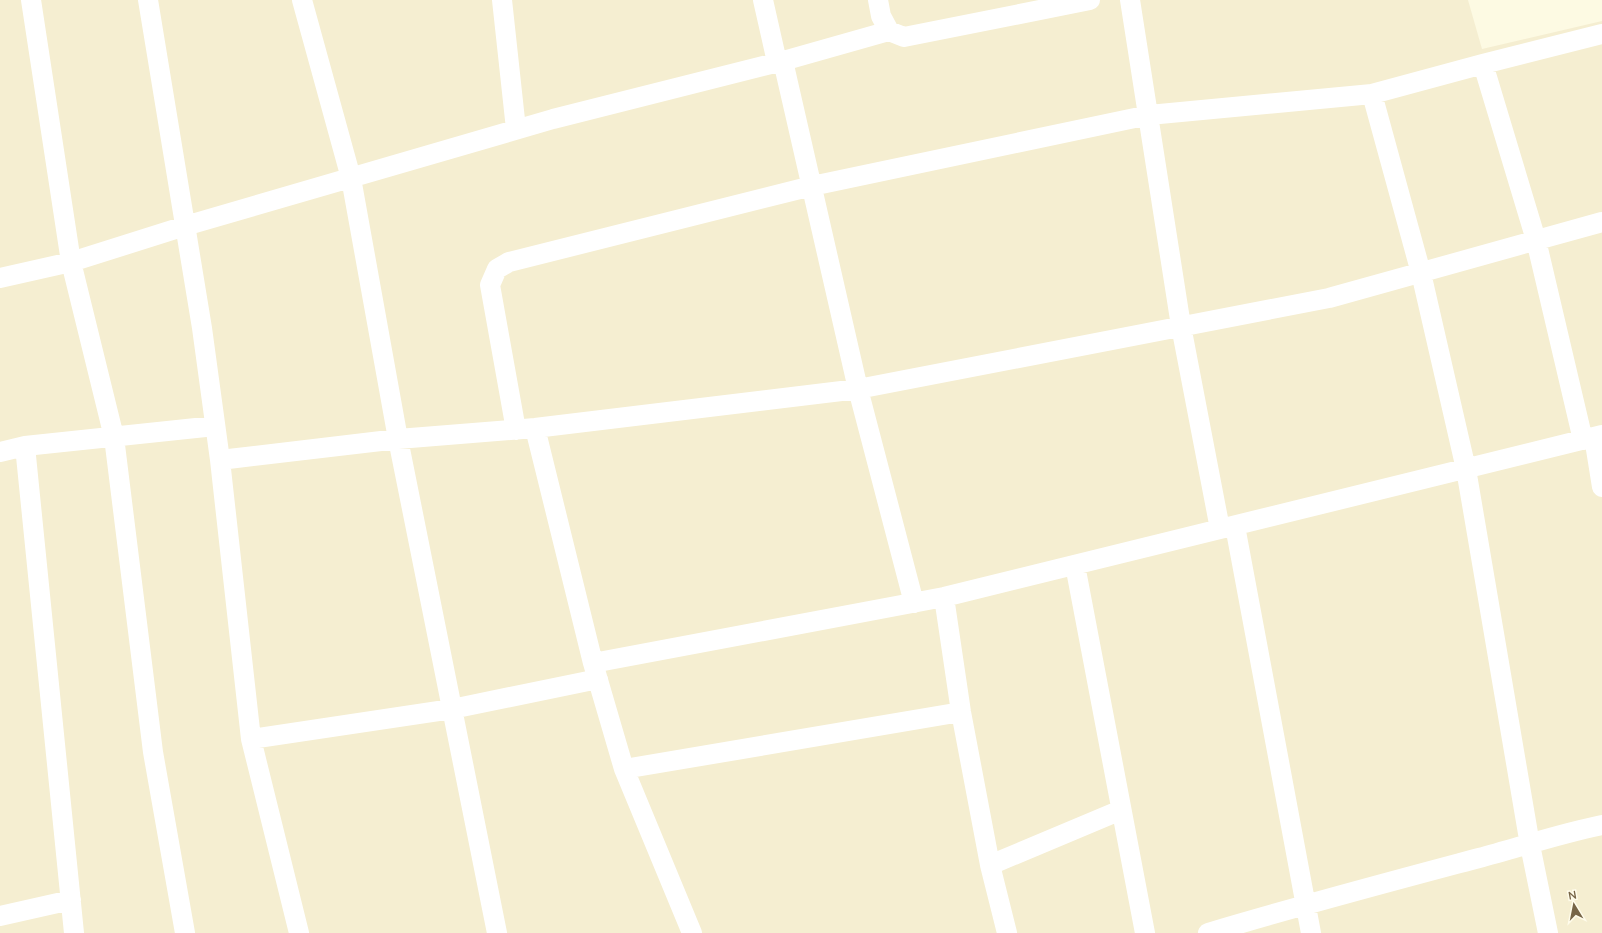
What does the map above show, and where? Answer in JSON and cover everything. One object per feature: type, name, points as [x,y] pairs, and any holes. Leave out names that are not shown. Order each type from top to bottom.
[{"type":"street","points":[[32,0],[71,262],[114,437],[153,752],[185,933]]},
{"type":"street","points":[[148,0],[202,328],[220,460],[251,739],[299,933]]},
{"type":"street","points":[[302,0],[351,178],[398,439],[497,933]]},
{"type":"street","points":[[502,0],[516,129]]},
{"type":"street","points":[[763,0],[812,186],[858,389],[914,602]]},
{"type":"street","points":[[878,0],[881,16],[889,31]]},
{"type":"street","points":[[0,278],[71,262],[186,226],[516,129],[780,61],[889,31],[904,37],[1090,0]]},
{"type":"street","points":[[1130,0],[1181,326],[1227,527],[1311,933]]},
{"type":"street","points":[[692,933],[624,769],[525,429],[490,285],[497,269],[509,262],[812,186],[1149,115],[1372,94],[1602,34]]},
{"type":"street","points":[[1484,64],[1593,437],[1602,487]]},
{"type":"street","points":[[1372,94],[1421,273],[1466,469],[1530,845],[1548,933]]},
{"type":"street","points":[[220,460],[398,439],[525,429],[858,389],[1329,298],[1602,222]]},
{"type":"street","points":[[0,452],[25,446],[215,426]]},
{"type":"street","points":[[251,739],[452,710],[596,671],[914,602],[944,597],[1593,437]]},
{"type":"street","points":[[25,446],[74,933]]},
{"type":"street","points":[[1075,565],[1145,933]]},
{"type":"street","points":[[944,597],[961,712],[990,865],[1007,933]]},
{"type":"street","points":[[624,769],[961,712]]},
{"type":"street","points":[[990,865],[1121,810]]},
{"type":"street","points":[[1208,933],[1306,904],[1530,845],[1586,828],[1602,825]]},
{"type":"street","points":[[0,916],[71,900]]},
{"type":"shaded area","points":[[0,0],[1468,0],[1482,49],[1602,21],[1602,933],[0,933]]}]
